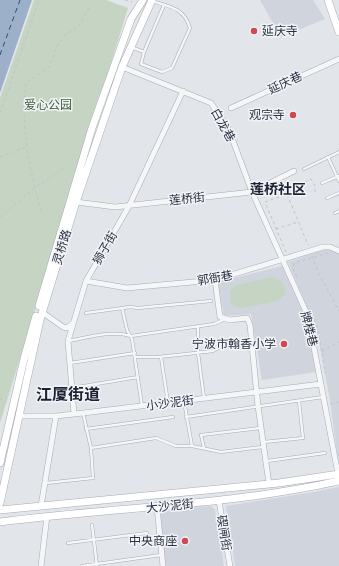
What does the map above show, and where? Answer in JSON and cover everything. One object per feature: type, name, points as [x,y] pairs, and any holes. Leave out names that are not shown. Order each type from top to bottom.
[{"type":"main road","name":"灵桥路","points":[[0,463],[24,359],[92,128],[131,19],[143,0]]},
{"type":"main road","name":"灵桥路","points":[[0,503],[42,312],[76,202],[122,67],[152,0]]},
{"type":"main road","points":[[324,0],[330,9]]},
{"type":"main road","points":[[328,0],[339,32]]},
{"type":"main road","name":"大沙泥街","points":[[0,510],[339,476]]},
{"type":"main road","name":"大沙泥街","points":[[0,522],[47,516],[157,508],[219,501],[300,490],[339,476]]},
{"type":"street","name":"延庆巷","points":[[231,108],[339,59]]},
{"type":"street","name":"白龙巷","points":[[122,67],[211,103],[229,130],[252,192]]},
{"type":"street","name":"狮子街","points":[[74,414],[68,341],[86,281],[129,206],[183,91]]},
{"type":"street","name":"莲桥街","points":[[76,202],[102,206],[129,206],[252,192],[294,171]]},
{"type":"street","name":"牌楼巷","points":[[252,192],[286,259],[308,316],[339,476]]},
{"type":"street","name":"郭衙巷","points":[[86,281],[127,288],[215,280],[327,246],[339,251]]},
{"type":"street","points":[[215,280],[218,312],[220,317],[223,320],[247,318],[250,325],[256,392],[269,484]]},
{"type":"street","points":[[42,312],[63,327],[67,328],[74,322]]},
{"type":"street","name":"小沙泥街","points":[[20,416],[83,414],[321,384]]},
{"type":"street","points":[[41,506],[46,484],[56,416]]},
{"type":"street","name":"碶闸街","points":[[219,501],[230,566]]},
{"type":"street","points":[[157,508],[163,566]]},
{"type":"street","points":[[41,566],[47,516]]},
{"type":"lane","points":[[152,0],[164,5],[180,12],[186,17],[190,28],[172,68],[162,72],[141,64],[144,52],[164,5]]},
{"type":"lane","points":[[131,46],[144,52]]},
{"type":"lane","points":[[304,169],[339,152]]},
{"type":"lane","points":[[328,157],[339,181]]},
{"type":"lane","points":[[322,183],[338,176]]},
{"type":"lane","points":[[327,198],[339,193]]},
{"type":"lane","points":[[335,213],[339,211]]},
{"type":"lane","points":[[86,313],[134,306],[138,308],[211,301]]},
{"type":"lane","points":[[122,308],[136,357],[142,406]]},
{"type":"lane","points":[[68,341],[98,335],[124,334],[131,336],[198,327],[214,324],[223,320]]},
{"type":"lane","points":[[198,327],[198,352],[204,399]]},
{"type":"lane","points":[[136,357],[161,357],[212,351],[222,346],[252,342]]},
{"type":"lane","points":[[70,363],[135,353]]},
{"type":"lane","points":[[161,357],[168,403]]},
{"type":"lane","points":[[72,388],[138,377]]},
{"type":"lane","points":[[186,417],[324,397]]},
{"type":"lane","points":[[184,401],[192,446]]},
{"type":"lane","points":[[91,448],[156,438],[176,446],[192,446],[221,452],[303,438],[298,401]]},
{"type":"lane","points":[[46,484],[93,478],[91,448],[83,414]]},
{"type":"lane","points":[[86,430],[173,417]]},
{"type":"lane","points":[[204,448],[201,435],[261,428]]},
{"type":"lane","points":[[266,461],[325,453]]},
{"type":"lane","points":[[92,525],[97,565]]},
{"type":"lane","points":[[68,542],[147,533]]},
{"type":"lane","points":[[82,566],[162,555]]},
{"type":"path","points":[[0,114],[39,0]]},
{"type":"path","points":[[125,0],[132,2]]},
{"type":"path","points":[[41,211],[35,188],[26,129],[26,83],[49,67],[58,45],[65,36],[80,25],[91,4]]},
{"type":"path","points":[[0,157],[28,146]]},
{"type":"path","points":[[0,217],[35,188],[64,168]]},
{"type":"path","points":[[315,193],[315,186],[311,179],[285,191],[299,221],[318,272],[339,310]]},
{"type":"path","points":[[286,194],[265,202],[286,259]]},
{"type":"path","points":[[276,229],[299,221]]},
{"type":"path","points":[[298,281],[293,266],[298,262],[329,253]]},
{"type":"path","points":[[314,318],[322,351],[325,373]]},
{"type":"path","points":[[322,351],[339,342]]},
{"type":"path","points":[[0,399],[15,398]]},
{"type":"path","points":[[325,406],[339,402]]},
{"type":"shaded area","points":[[260,0],[313,0],[325,19],[281,37]]},
{"type":"shaded area","points":[[325,249],[339,253],[339,467],[330,400],[318,336],[310,313],[288,262]]},
{"type":"shaded area","name":"宁波市翰香小学","points":[[282,266],[305,317],[316,372],[262,380],[251,314],[224,316],[218,282]]},
{"type":"shaded area","points":[[339,487],[339,566],[235,566],[226,506]]},
{"type":"shaded area","points":[[211,506],[215,510],[224,566],[166,566],[160,512]]},
{"type":"green space","name":"爱心公园","points":[[34,0],[106,0],[128,8],[0,423],[0,98]]},
{"type":"green space","points":[[273,277],[281,281],[285,288],[285,294],[278,301],[241,308],[233,306],[230,291],[236,285]]},
{"type":"water","points":[[0,0],[32,0],[0,93]]},
{"type":"ferry route","points":[[0,55],[20,0]]},
{"type":"place","name":"延庆寺","points":[[254,31]]},
{"type":"place","name":"观宗寺","points":[[293,115]]},
{"type":"place","name":"宁波市翰香小学","points":[[284,344]]},
{"type":"place","name":"中央商座","points":[[185,541]]},
{"type":"district","name":"莲桥社区","points":[[278,189]]},
{"type":"district","name":"江厦街道","points":[[68,394]]}]
